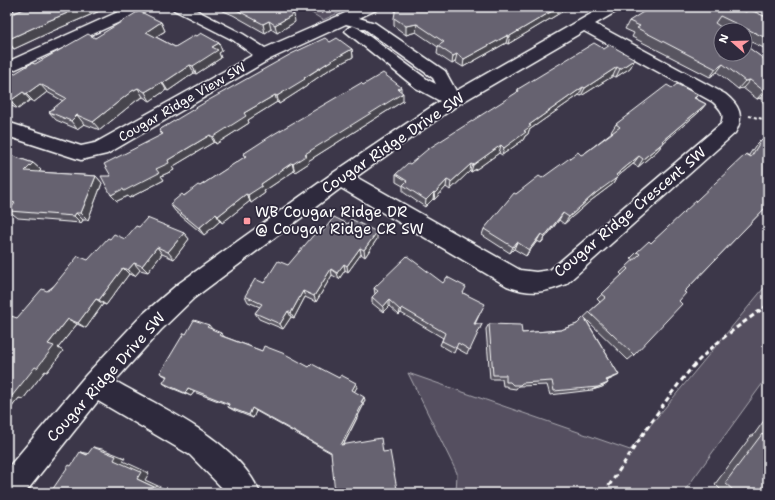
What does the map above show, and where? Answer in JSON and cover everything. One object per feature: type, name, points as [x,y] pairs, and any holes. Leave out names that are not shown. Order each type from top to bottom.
[{"type":"street","points":[[7,68],[141,7]]},
{"type":"street","name":"Cougar Ridge View SW","points":[[7,129],[81,153],[100,150],[264,55],[238,37],[179,7]]},
{"type":"street","points":[[264,55],[371,7]]},
{"type":"street","name":"Cougar Ridge Drive SW","points":[[7,492],[95,384],[152,322],[186,291],[340,178],[453,100],[614,7]]},
{"type":"street","points":[[755,7],[768,13]]},
{"type":"street","points":[[346,19],[354,33],[422,84],[453,100]]},
{"type":"street","name":"Cougar Ridge Crescent SW","points":[[340,178],[515,279],[532,283],[546,282],[558,277],[729,128],[733,121],[733,113],[728,105],[719,98],[585,25]]},
{"type":"street","points":[[95,384],[200,445],[235,479],[245,493]]},
{"type":"path","points":[[7,13],[20,7]]},
{"type":"path","points":[[604,493],[657,414],[691,369],[731,331],[768,305]]},
{"type":"shaded area","points":[[302,7],[351,7],[323,20]]},
{"type":"shaded area","points":[[768,283],[768,376],[683,493],[456,493],[457,473],[408,373],[630,450]]},
{"type":"building","points":[[29,7],[82,7],[7,40],[7,16]]},
{"type":"building","points":[[231,7],[281,7],[294,14],[275,25],[269,21],[263,24]]},
{"type":"building","points":[[396,7],[559,7],[510,36],[508,35],[464,59],[457,54],[453,56],[438,46],[444,42],[417,24],[406,26],[394,18]]},
{"type":"building","points":[[651,7],[736,7],[746,12],[749,9],[768,18],[768,39],[753,32],[753,22],[733,22],[720,16],[716,22],[713,22],[713,62],[753,62],[753,51],[768,62],[768,91],[764,91],[750,80],[745,81],[723,64],[716,69],[637,28],[640,26],[629,21]]},
{"type":"building","points":[[139,11],[161,22],[146,32],[175,47],[201,33],[219,43],[212,47],[218,50],[193,66],[190,65],[163,83],[162,82],[145,92],[138,88],[132,91],[93,122],[77,115],[71,121],[49,112],[66,98],[40,84],[26,94],[23,92],[10,101],[7,99],[8,73],[12,75],[32,63],[35,64],[88,34],[95,38]]},
{"type":"building","points":[[325,38],[330,42],[337,38],[352,49],[277,96],[275,95],[244,113],[246,116],[213,137],[210,135],[168,160],[169,163],[156,169],[159,173],[124,191],[123,189],[111,195],[101,176],[111,176],[104,164],[163,134],[159,130],[209,100],[291,54]]},
{"type":"building","points":[[594,43],[604,49],[610,45],[635,59],[620,69],[617,67],[585,88],[583,87],[529,125],[531,126],[524,131],[526,132],[504,148],[501,145],[473,165],[471,164],[451,182],[447,180],[426,200],[403,185],[407,181],[396,174],[408,163],[410,164],[428,149],[519,91],[518,89]]},
{"type":"building","points":[[383,73],[401,87],[398,89],[403,93],[305,154],[307,155],[293,164],[292,163],[261,184],[262,186],[248,195],[246,194],[218,216],[216,214],[199,228],[170,204],[182,194],[184,196],[198,185],[200,186],[246,156],[243,154],[274,134],[361,83],[363,85]]},
{"type":"building","points":[[677,84],[698,95],[694,98],[706,104],[662,141],[664,142],[643,159],[639,156],[616,175],[618,177],[593,195],[569,217],[563,213],[545,236],[541,234],[529,250],[517,242],[513,247],[484,229],[514,193],[516,194],[539,176],[542,178],[578,152],[581,155],[585,153],[620,127],[616,124],[667,85],[672,88]]},
{"type":"building","points":[[762,139],[768,142],[768,205],[684,292],[686,293],[679,301],[682,304],[634,355],[589,312],[606,297],[602,294],[628,269],[626,267],[640,254],[637,252],[649,241],[651,243],[746,154],[751,157]]},
{"type":"building","points":[[7,154],[33,163],[25,171],[96,176],[81,213],[76,213],[74,216],[9,211],[15,203],[7,201]]},
{"type":"building","points":[[334,217],[348,224],[351,219],[377,232],[364,250],[360,248],[347,266],[344,264],[337,273],[331,269],[314,296],[303,291],[291,313],[288,311],[280,324],[255,313],[262,304],[245,296],[255,279],[264,283],[278,261],[288,265],[316,232],[320,235]]},
{"type":"building","points":[[147,218],[184,233],[168,252],[157,247],[142,266],[134,263],[128,270],[123,268],[99,300],[96,299],[78,323],[68,319],[48,344],[54,346],[37,368],[35,367],[12,396],[8,394],[7,396],[7,321],[11,316],[17,318],[42,289],[47,291],[52,288],[78,256],[88,260],[108,238],[110,239],[114,234],[125,239],[136,226],[139,227]]},
{"type":"building","points":[[407,256],[443,283],[447,277],[466,287],[463,293],[485,304],[474,324],[482,324],[470,350],[458,343],[456,348],[442,341],[445,333],[402,308],[400,310],[389,300],[383,307],[372,297],[378,291],[374,288]]},
{"type":"building","points":[[584,317],[619,375],[606,380],[608,383],[598,387],[554,391],[552,381],[513,385],[510,382],[506,382],[506,375],[493,375],[489,324],[521,325],[522,333],[561,330],[577,324]]},
{"type":"building","points":[[194,320],[209,325],[207,327],[221,333],[219,335],[262,351],[264,346],[285,354],[309,367],[312,364],[339,378],[341,375],[356,383],[352,390],[364,397],[361,402],[363,403],[341,445],[381,438],[383,452],[390,451],[397,489],[399,489],[400,493],[335,493],[331,452],[252,408],[249,415],[228,407],[229,404],[188,388],[185,393],[163,383],[167,376],[160,373],[184,333],[186,334]]},
{"type":"building","points":[[768,428],[768,493],[731,493],[733,490],[725,483]]},
{"type":"building","points":[[93,447],[116,456],[114,460],[141,472],[137,479],[167,493],[50,493],[69,465],[71,466],[80,452],[87,455]]},
{"type":"place","name":"WB Cougar Ridge DR @ Cougar Ridge CR SW","points":[[247,221]]}]
